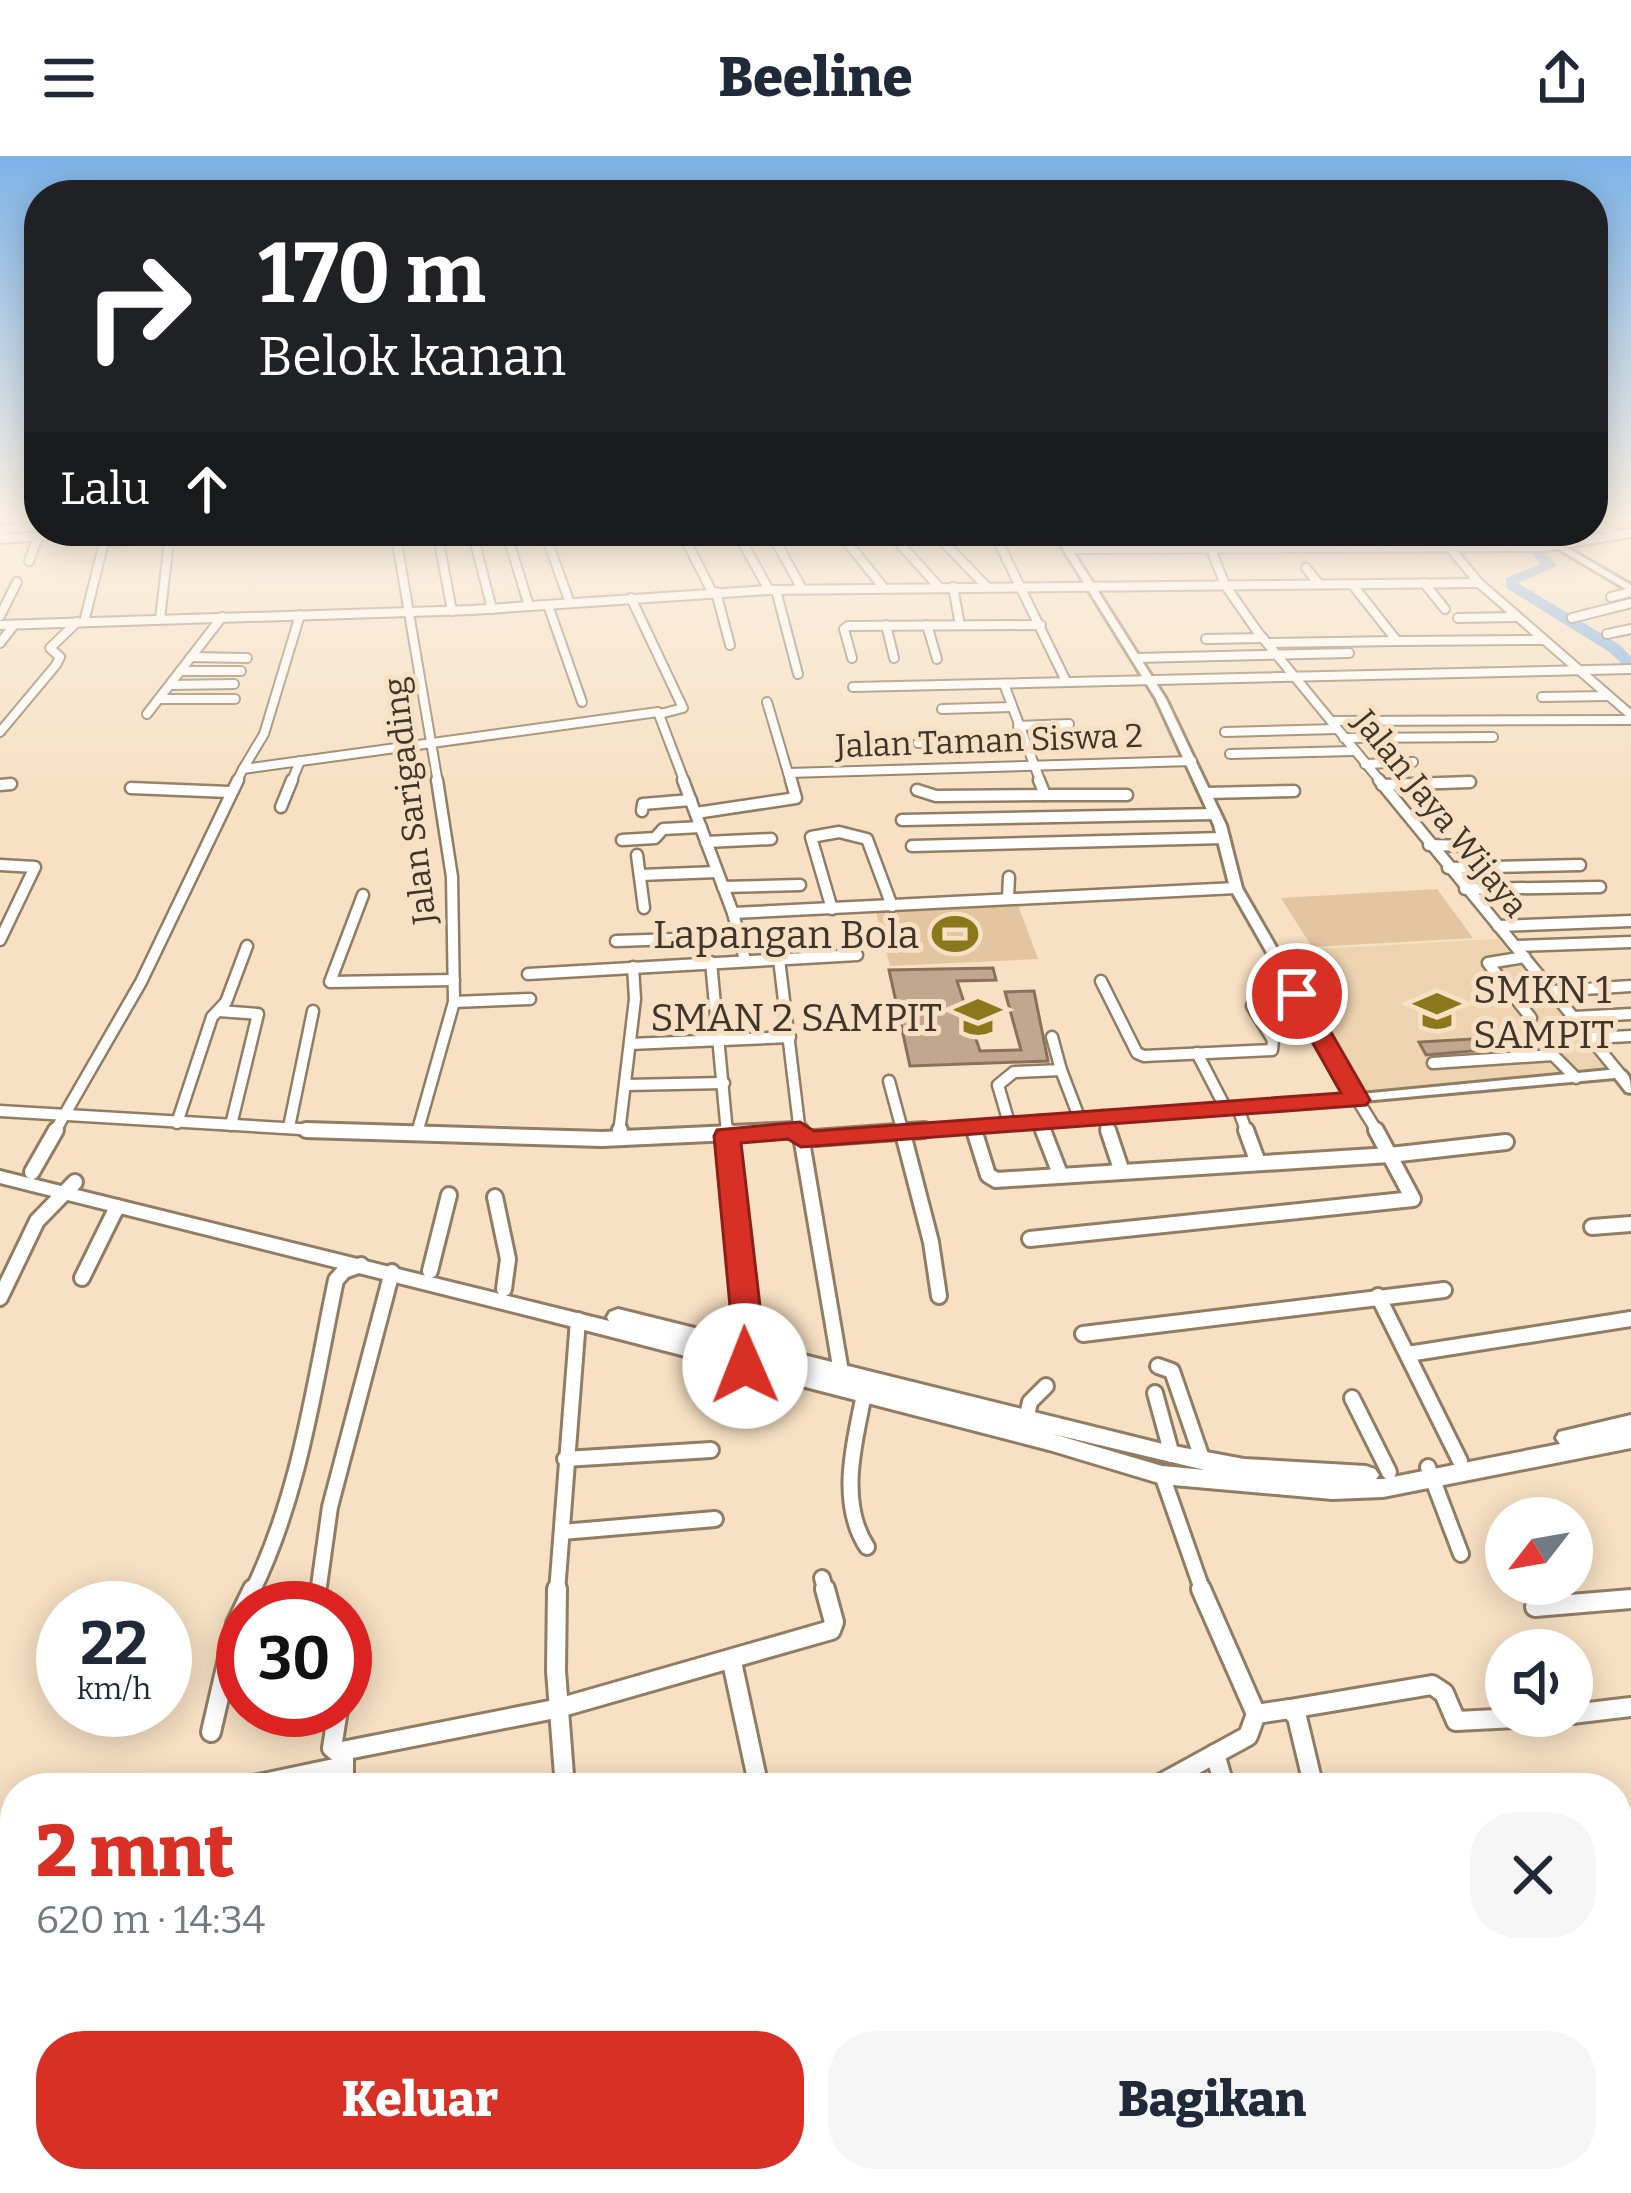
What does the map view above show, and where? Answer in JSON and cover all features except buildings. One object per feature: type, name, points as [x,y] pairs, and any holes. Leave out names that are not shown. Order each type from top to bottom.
[{"type":"main road","points":[[0,1164],[117,1207],[546,1305],[747,1357],[864,1395],[1167,1465],[1332,1490],[1631,1439]]},
{"type":"main road","points":[[0,1178],[68,1187],[504,1289],[578,1320],[841,1372],[1026,1420],[1167,1465],[1203,1461],[1336,1475],[1430,1474],[1460,1462],[1631,1424]]},
{"type":"street","points":[[0,732],[56,665],[60,657],[50,648],[81,622],[84,610]]},
{"type":"street","points":[[160,619],[161,610]]},
{"type":"street","points":[[0,626],[471,610]]},
{"type":"street","points":[[550,610],[582,702]]},
{"type":"street","points":[[243,769],[683,708],[637,610]]},
{"type":"street","points":[[719,610],[730,645]]},
{"type":"street","points":[[779,610],[799,674]]},
{"type":"street","points":[[956,610],[958,620]]},
{"type":"street","points":[[1034,610],[1066,681]]},
{"type":"street","points":[[1030,1238],[1409,1202],[1414,1194],[1236,888],[1224,838],[1192,761],[1108,610]]},
{"type":"street","name":"Jalan Jaya Wijaya","points":[[1243,610],[1619,1073]]},
{"type":"street","points":[[1372,610],[1396,641]]},
{"type":"street","points":[[1509,610],[1631,717]]},
{"type":"street","points":[[1572,618],[1603,610]]},
{"type":"street","name":"Jalan Sarigading","points":[[412,612],[452,877],[454,980],[454,1002],[417,1133]]},
{"type":"street","points":[[32,1172],[141,982],[229,792],[264,734],[300,615]]},
{"type":"street","points":[[147,714],[222,617]]},
{"type":"street","points":[[1457,618],[1517,617]]},
{"type":"street","points":[[0,643],[14,625]]},
{"type":"street","points":[[886,625],[894,658]]},
{"type":"street","points":[[927,625],[937,659]]},
{"type":"street","points":[[852,658],[845,627],[1041,625]]},
{"type":"street","points":[[1607,634],[1631,629]]},
{"type":"street","points":[[1206,639],[1542,640]]},
{"type":"street","points":[[1136,658],[1349,653]]},
{"type":"street","points":[[191,657],[247,658]]},
{"type":"street","points":[[181,671],[241,670]]},
{"type":"street","points":[[853,687],[1629,670]]},
{"type":"street","points":[[170,685],[234,684]]},
{"type":"street","points":[[1004,684],[1045,795]]},
{"type":"street","points":[[1542,698],[1609,696]]},
{"type":"street","points":[[159,699],[235,699]]},
{"type":"street","points":[[696,813],[794,799],[767,702]]},
{"type":"street","points":[[942,709],[1012,707]]},
{"type":"street","points":[[660,714],[733,913],[745,960]]},
{"type":"street","points":[[1226,732],[1631,717]]},
{"type":"street","points":[[1018,725],[1069,724]]},
{"type":"street","points":[[1338,729],[1493,737]]},
{"type":"street","points":[[918,743],[1024,741]]},
{"type":"street","points":[[1230,754],[1354,751]]},
{"type":"street","points":[[281,807],[300,761]]},
{"type":"street","name":"Jalan Taman Siswa 2","points":[[788,772],[1192,761]]},
{"type":"street","points":[[1365,764],[1413,762]]},
{"type":"street","points":[[1382,785],[1470,782]]},
{"type":"street","points":[[131,788],[229,792]]},
{"type":"street","points":[[917,790],[936,796],[1127,795]]},
{"type":"street","points":[[1206,794],[1294,791]]},
{"type":"street","points":[[642,811],[643,804],[691,800]]},
{"type":"street","points":[[902,820],[1215,814]]},
{"type":"street","points":[[622,840],[655,838],[663,829],[701,827]]},
{"type":"street","points":[[832,909],[811,837],[816,834],[848,833],[867,839],[892,905]]},
{"type":"street","points":[[706,842],[771,838]]},
{"type":"street","points":[[912,846],[1224,838]]},
{"type":"street","points":[[1429,844],[1471,846]]},
{"type":"street","points":[[638,855],[644,908]]},
{"type":"street","points":[[0,865],[35,867],[0,940]]},
{"type":"street","points":[[1448,868],[1580,865]]},
{"type":"street","points":[[640,875],[718,872]]},
{"type":"street","points":[[1008,898],[1009,877]]},
{"type":"street","points":[[723,887],[800,886]]},
{"type":"street","points":[[1465,889],[1600,887]]},
{"type":"street","points":[[733,913],[1236,888]]},
{"type":"street","points":[[363,896],[330,982],[454,980]]},
{"type":"street","points":[[1498,926],[1631,921]]},
{"type":"street","points":[[616,941],[738,937]]},
{"type":"street","points":[[1531,1018],[1488,961],[1520,952],[1631,942]]},
{"type":"street","points":[[178,1123],[212,1017],[219,1011],[247,946]]},
{"type":"street","points":[[528,974],[857,955]]},
{"type":"street","points":[[779,959],[801,1135],[841,1372]]},
{"type":"street","points":[[711,962],[747,1357]]},
{"type":"street","points":[[619,1136],[634,967]]},
{"type":"street","points":[[1102,981],[1138,1054],[1272,1050],[1273,1040],[1252,1006]]},
{"type":"street","points":[[1554,991],[1631,986]]},
{"type":"street","points":[[454,1002],[530,999]]},
{"type":"street","points":[[219,1011],[258,1014],[231,1125]]},
{"type":"street","points":[[289,1127],[313,1011]]},
{"type":"street","points":[[1574,1016],[1631,1014]]},
{"type":"street","points":[[1592,1038],[1631,1036]]},
{"type":"street","points":[[630,1044],[790,1037]]},
{"type":"street","points":[[1052,1037],[1079,1118]]},
{"type":"street","points":[[1198,1053],[1258,1160]]},
{"type":"street","points":[[1433,1064],[1551,1054],[1576,1078]]},
{"type":"street","points":[[1009,1123],[998,1085],[1014,1072],[1061,1070]]},
{"type":"street","points":[[0,1111],[417,1133],[727,1136],[903,1132],[1357,1100],[1619,1073],[1631,1089]]},
{"type":"street","points":[[890,1081],[931,1242],[939,1296]]},
{"type":"street","points":[[626,1085],[724,1083]]},
{"type":"street","points":[[1103,1116],[1121,1169]]},
{"type":"street","points":[[1039,1121],[1060,1174]]},
{"type":"street","points":[[973,1126],[992,1180],[1507,1142]]},
{"type":"street","points":[[0,1298],[37,1221],[68,1187]]},
{"type":"street","points":[[430,1271],[448,1195]]},
{"type":"street","points":[[494,1197],[508,1259],[504,1289]]},
{"type":"street","points":[[82,1278],[117,1207]]},
{"type":"street","points":[[1592,1227],[1631,1224]]},
{"type":"street","points":[[211,1732],[236,1624],[272,1551],[290,1496],[336,1280],[344,1271],[361,1265]]},
{"type":"street","points":[[321,1581],[330,1507],[392,1272]]},
{"type":"street","points":[[1083,1334],[1444,1290]]},
{"type":"street","points":[[1378,1296],[1460,1462]]},
{"type":"street","points":[[1408,1354],[1631,1319]]},
{"type":"street","points":[[563,1773],[555,1709],[565,1459],[578,1320]]},
{"type":"street","points":[[1158,1366],[1172,1371],[1203,1461]]},
{"type":"street","points":[[1026,1420],[1030,1402],[1046,1386]]},
{"type":"street","points":[[1155,1393],[1167,1465],[1210,1614],[1256,1714],[1248,1736],[1180,1773]]},
{"type":"street","points":[[864,1395],[850,1487],[855,1530],[867,1547]]},
{"type":"street","points":[[1352,1398],[1388,1472]]},
{"type":"street","points":[[565,1459],[711,1450]]},
{"type":"street","points":[[1430,1474],[1461,1554]]},
{"type":"street","points":[[562,1532],[715,1519]]},
{"type":"street","points":[[294,1773],[732,1662],[831,1630],[834,1622],[822,1578]]},
{"type":"street","points":[[1535,1606],[1631,1599]]},
{"type":"street","points":[[732,1662],[756,1773]]},
{"type":"street","points":[[1256,1714],[1432,1685],[1444,1693],[1456,1721],[1485,1720]]},
{"type":"street","points":[[1593,1712],[1631,1707]]},
{"type":"street","points":[[1290,1708],[1301,1727],[1311,1773]]},
{"type":"street","points":[[334,1737],[332,1748],[344,1759],[344,1773]]},
{"type":"street","points":[[1215,1754],[1221,1773]]},
{"type":"shaded area","points":[[1437,889],[1473,938],[1312,947],[1281,898]]},
{"type":"shaded area","name":"Lapangan Bola","points":[[1017,902],[1038,959],[890,966],[875,909]]},
{"type":"shaded area","name":"SMKN 1 SAMPIT","points":[[1498,939],[1607,1070],[1365,1092],[1281,951]]},
{"type":"waterway","points":[[1552,610],[1614,648],[1631,667]]},
{"type":"place","name":"Lapangan Bola","points":[[955,934]]},
{"type":"place","name":"SMKN 1 SAMPIT","points":[[1437,1011]]},
{"type":"place","name":"SMAN 2 SAMPIT","points":[[978,1017]]},
{"type":"route","points":[[745,1366],[749,1349],[727,1136],[800,1130],[801,1139],[1357,1100],[1297,994]]}]
